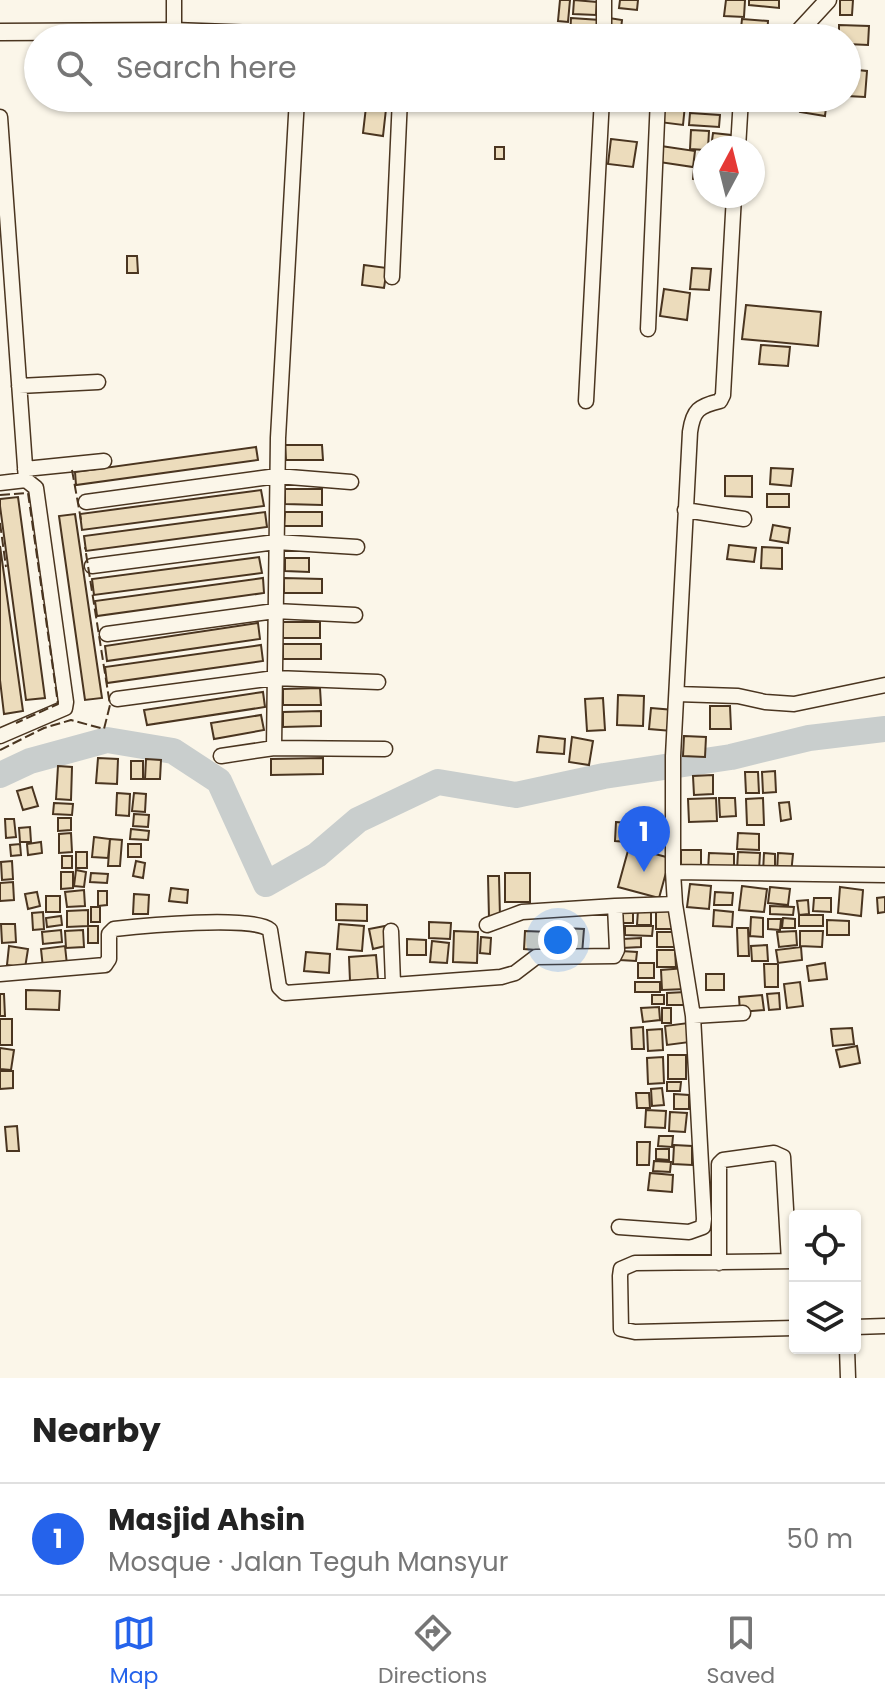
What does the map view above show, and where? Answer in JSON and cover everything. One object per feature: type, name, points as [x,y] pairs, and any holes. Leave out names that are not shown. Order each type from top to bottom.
[{"type":"street","points":[[174,0],[174,24]]},
{"type":"street","points":[[604,0],[604,24]]},
{"type":"street","points":[[806,24],[828,0]]},
{"type":"street","points":[[0,32],[24,32]]},
{"type":"street","points":[[274,748],[277,476],[296,112]]},
{"type":"street","points":[[392,277],[399,112]]},
{"type":"street","points":[[586,401],[601,112]]},
{"type":"street","points":[[648,329],[657,112]]},
{"type":"street","points":[[739,136],[740,112]]},
{"type":"street","points":[[0,117],[25,474],[36,488],[66,702],[65,708],[0,736]]},
{"type":"street","points":[[619,1227],[689,1232],[703,1227],[693,1016],[675,904],[673,756],[692,416],[699,408],[721,400],[725,385],[733,208]]},
{"type":"street","points":[[19,386],[98,382]]},
{"type":"street","points":[[0,483],[25,474],[104,461]]},
{"type":"street","points":[[86,502],[277,476],[351,482]]},
{"type":"street","points":[[685,510],[744,519]]},
{"type":"street","points":[[92,566],[276,542],[357,547]]},
{"type":"street","points":[[107,634],[275,611],[355,615]]},
{"type":"street","points":[[117,699],[275,678],[378,682]]},
{"type":"street","points":[[677,694],[738,696],[794,704],[885,685]]},
{"type":"street","points":[[221,756],[274,748],[385,749]]},
{"type":"street","points":[[673,872],[885,875]]},
{"type":"street","points":[[487,925],[522,912],[675,904]]},
{"type":"street","points":[[0,974],[105,965],[109,961],[110,933],[114,929],[224,924],[269,928],[273,936],[279,987],[284,992],[506,976],[539,956],[613,957],[617,950],[615,906]]},
{"type":"street","points":[[391,931],[393,983]]},
{"type":"street","points":[[693,1016],[743,1013]]},
{"type":"street","points":[[719,1263],[719,1164],[723,1160],[774,1153],[783,1157],[789,1226]]},
{"type":"street","points":[[789,1261],[635,1263],[623,1267],[620,1276],[621,1329],[635,1332],[789,1328]]},
{"type":"street","points":[[861,1327],[885,1326]]},
{"type":"street","points":[[847,1354],[848,1378]]},
{"type":"building","points":[[560,0],[570,0],[568,22],[558,21]]},
{"type":"building","points":[[574,0],[597,2],[596,15],[573,14]]},
{"type":"building","points":[[620,0],[638,0],[637,10],[619,8]]},
{"type":"building","points":[[726,0],[745,0],[744,17],[724,16]]},
{"type":"building","points":[[749,0],[779,0],[779,8],[749,5]]},
{"type":"building","points":[[840,0],[853,0],[852,15],[840,15]]},
{"type":"building","points":[[571,18],[600,20],[600,24],[571,24]]},
{"type":"building","points":[[609,18],[622,20],[622,24],[608,24]]},
{"type":"building","points":[[742,19],[768,21],[768,24],[741,24]]},
{"type":"building","points":[[861,26],[869,26],[868,45],[861,45]]},
{"type":"building","points":[[861,70],[867,71],[865,97],[861,97]]},
{"type":"building","points":[[365,112],[386,112],[383,136],[363,133]]},
{"type":"building","points":[[660,112],[684,112],[683,125],[659,122]]},
{"type":"building","points":[[800,112],[825,112],[825,116]]},
{"type":"building","points":[[690,113],[720,115],[719,127],[689,125]]},
{"type":"building","points":[[691,130],[709,131],[709,136],[693,136],[693,149],[690,149]]},
{"type":"building","points":[[611,139],[637,142],[633,167],[608,164]]},
{"type":"building","points":[[661,146],[693,151],[693,167],[659,162]]},
{"type":"building","points":[[495,147],[504,147],[504,159],[495,159]]},
{"type":"building","points":[[127,256],[137,256],[138,273],[127,273]]},
{"type":"building","points":[[364,265],[387,268],[384,288],[362,285]]},
{"type":"building","points":[[692,268],[711,269],[709,290],[690,289]]},
{"type":"building","points":[[664,289],[690,293],[687,320],[660,316]]},
{"type":"building","points":[[746,305],[821,312],[818,346],[742,339]]},
{"type":"building","points":[[761,345],[790,347],[788,366],[759,364]]},
{"type":"building","points":[[285,445],[322,445],[323,460],[286,460]]},
{"type":"building","points":[[256,447],[258,460],[76,485],[75,472]]},
{"type":"building","points":[[771,468],[793,469],[791,486],[770,484]]},
{"type":"building","points":[[725,476],[752,476],[752,497],[725,496]]},
{"type":"building","points":[[285,489],[322,489],[322,505],[285,504]]},
{"type":"building","points":[[261,490],[264,506],[82,530],[80,514]]},
{"type":"building","points":[[767,494],[789,494],[789,507],[767,507]]},
{"type":"building","points":[[18,497],[45,698],[26,700],[0,506],[0,499]]},
{"type":"building","points":[[265,512],[267,527],[86,551],[84,536]]},
{"type":"building","points":[[285,512],[322,512],[322,526],[284,526]]},
{"type":"building","points":[[75,514],[102,698],[85,700],[59,516]]},
{"type":"building","points":[[773,525],[790,528],[788,543],[770,540]]},
{"type":"building","points":[[729,545],[756,548],[754,562],[727,559]]},
{"type":"building","points":[[0,546],[23,711],[4,714],[0,680]]},
{"type":"building","points":[[762,547],[782,548],[782,569],[761,568]]},
{"type":"building","points":[[259,557],[262,573],[94,595],[92,579]]},
{"type":"building","points":[[285,558],[309,558],[309,572],[285,571]]},
{"type":"building","points":[[263,578],[264,593],[97,616],[95,601]]},
{"type":"building","points":[[284,578],[322,579],[322,593],[284,593]]},
{"type":"building","points":[[283,622],[320,622],[320,638],[283,638]]},
{"type":"building","points":[[258,623],[260,639],[107,661],[105,646]]},
{"type":"building","points":[[283,644],[321,644],[321,659],[283,659]]},
{"type":"building","points":[[261,645],[263,661],[107,683],[105,667]]},
{"type":"building","points":[[320,688],[321,705],[283,705],[283,689]]},
{"type":"building","points":[[263,692],[265,707],[147,725],[144,710]]},
{"type":"building","points":[[618,695],[644,696],[643,726],[617,725]]},
{"type":"building","points":[[603,698],[605,730],[587,731],[585,699]]},
{"type":"building","points":[[710,706],[730,706],[731,729],[710,729]]},
{"type":"building","points":[[651,708],[674,710],[672,731],[649,729]]},
{"type":"building","points":[[321,711],[321,726],[283,727],[283,712]]},
{"type":"building","points":[[261,715],[264,730],[214,739],[211,723]]},
{"type":"building","points":[[539,736],[565,739],[564,754],[537,752]]},
{"type":"building","points":[[684,736],[706,737],[705,757],[683,756]]},
{"type":"building","points":[[572,737],[593,741],[589,765],[569,762]]},
{"type":"building","points":[[98,758],[118,759],[117,784],[96,783]]},
{"type":"building","points":[[323,758],[323,774],[271,775],[271,759]]},
{"type":"building","points":[[146,759],[161,760],[160,779],[145,779]]},
{"type":"building","points":[[131,761],[143,761],[143,779],[131,779]]},
{"type":"building","points":[[58,766],[72,767],[71,800],[56,799]]},
{"type":"building","points":[[775,771],[776,792],[763,793],[762,772]]},
{"type":"building","points":[[745,772],[758,772],[759,793],[746,793]]},
{"type":"building","points":[[713,775],[713,794],[694,795],[693,776]]},
{"type":"building","points":[[32,787],[38,806],[23,810],[17,791]]},
{"type":"building","points":[[117,793],[130,794],[129,816],[116,815]]},
{"type":"building","points":[[134,793],[146,794],[145,812],[132,811]]},
{"type":"building","points":[[716,798],[717,821],[689,822],[688,799]]},
{"type":"building","points":[[719,798],[735,798],[736,816],[720,817]]},
{"type":"building","points":[[763,798],[764,825],[747,825],[746,799]]},
{"type":"building","points":[[789,802],[791,819],[781,821],[779,803]]},
{"type":"building","points":[[54,803],[73,804],[72,815],[53,814]]},
{"type":"building","points":[[134,814],[149,815],[148,827],[133,826]]},
{"type":"building","points":[[58,818],[71,818],[71,830],[58,831]]},
{"type":"building","points":[[5,819],[14,819],[16,837],[6,838]]},
{"type":"building","points":[[616,822],[641,824],[640,843],[615,841]]},
{"type":"building","points":[[30,827],[31,842],[20,842],[19,828]]},
{"type":"building","points":[[647,827],[663,828],[661,848],[646,847]]},
{"type":"building","points":[[131,829],[149,831],[148,840],[130,839]]},
{"type":"building","points":[[71,833],[72,852],[59,853],[59,834]]},
{"type":"building","points":[[738,833],[759,834],[759,850],[737,849]]},
{"type":"building","points":[[94,837],[110,839],[108,858],[92,857]]},
{"type":"building","points":[[110,839],[122,840],[120,866],[108,866]]},
{"type":"building","points":[[41,842],[42,853],[28,855],[27,844]]},
{"type":"building","points":[[20,844],[21,855],[11,856],[10,845]]},
{"type":"building","points":[[128,844],[141,844],[141,857],[128,857]]},
{"type":"building","points":[[629,847],[670,858],[659,898],[618,887]]},
{"type":"building","points":[[681,850],[701,850],[701,870],[681,870]]},
{"type":"building","points":[[76,852],[87,852],[87,868],[76,868]]},
{"type":"building","points":[[738,852],[760,853],[759,871],[737,870]]},
{"type":"building","points":[[709,853],[734,854],[734,871],[708,871]]},
{"type":"building","points":[[764,853],[775,854],[775,873],[763,872]]},
{"type":"building","points":[[778,853],[793,854],[791,874],[777,872]]},
{"type":"building","points":[[62,856],[72,856],[72,868],[62,868]]},
{"type":"building","points":[[12,861],[13,879],[2,880],[1,862]]},
{"type":"building","points":[[136,861],[145,863],[143,878],[133,876]]},
{"type":"building","points":[[76,870],[86,872],[84,887],[74,886]]},
{"type":"building","points":[[61,872],[73,872],[73,888],[61,889]]},
{"type":"building","points":[[91,873],[108,874],[107,883],[90,882]]},
{"type":"building","points":[[505,873],[530,873],[530,902],[505,902]]},
{"type":"building","points":[[488,876],[499,876],[500,917],[489,918]]},
{"type":"building","points":[[13,882],[14,900],[0,901],[0,883]]},
{"type":"building","points":[[690,884],[711,886],[709,909],[687,907]]},
{"type":"building","points":[[742,886],[767,889],[764,912],[739,910]]},
{"type":"building","points":[[770,887],[790,889],[788,905],[768,903]]},
{"type":"building","points":[[840,887],[863,890],[861,916],[838,913]]},
{"type":"building","points":[[171,888],[188,890],[187,903],[169,901]]},
{"type":"building","points":[[84,890],[85,906],[67,907],[65,892]]},
{"type":"building","points":[[98,891],[107,891],[107,905],[98,906]]},
{"type":"building","points":[[37,892],[40,906],[28,909],[25,894]]},
{"type":"building","points":[[715,892],[733,893],[732,905],[714,905]]},
{"type":"building","points":[[134,894],[149,895],[148,914],[133,914]]},
{"type":"building","points":[[46,896],[60,896],[60,912],[46,912]]},
{"type":"building","points":[[885,897],[885,912],[878,913],[877,898]]},
{"type":"building","points":[[814,898],[831,898],[831,912],[813,911]]},
{"type":"building","points":[[808,900],[809,914],[799,915],[797,901]]},
{"type":"building","points":[[336,904],[367,905],[367,921],[336,920]]},
{"type":"building","points":[[770,906],[794,907],[793,915],[770,914]]},
{"type":"building","points":[[91,907],[100,907],[100,922],[91,922]]},
{"type":"building","points":[[88,910],[88,926],[67,927],[67,911]]},
{"type":"building","points":[[638,910],[651,910],[651,925],[637,925]]},
{"type":"building","points":[[656,910],[673,910],[673,929],[656,929]]},
{"type":"building","points":[[714,910],[733,912],[732,927],[713,926]]},
{"type":"building","points":[[43,912],[44,929],[33,930],[32,913]]},
{"type":"building","points":[[622,912],[633,912],[633,923],[623,923]]},
{"type":"building","points":[[799,915],[823,915],[823,926],[799,926]]},
{"type":"building","points":[[61,916],[62,925],[47,927],[46,918]]},
{"type":"building","points":[[751,917],[763,918],[763,937],[750,936]]},
{"type":"building","points":[[783,918],[795,919],[795,928],[782,928]]},
{"type":"building","points":[[768,919],[781,919],[780,930],[768,929]]},
{"type":"building","points":[[827,920],[849,921],[849,935],[827,935]]},
{"type":"building","points":[[429,922],[451,923],[450,939],[429,938]]},
{"type":"building","points":[[1,924],[15,924],[16,942],[2,943]]},
{"type":"building","points":[[339,924],[364,926],[362,951],[337,949]]},
{"type":"building","points":[[88,926],[98,926],[98,943],[88,943]]},
{"type":"building","points":[[385,926],[389,945],[373,949],[369,929]]},
{"type":"building","points":[[625,926],[653,926],[652,936],[625,935]]},
{"type":"building","points":[[563,928],[584,929],[582,954],[562,953]]},
{"type":"building","points":[[737,928],[748,928],[749,956],[738,956]]},
{"type":"building","points":[[61,930],[62,942],[43,944],[42,932]]},
{"type":"building","points":[[83,930],[84,947],[66,948],[65,931]]},
{"type":"building","points":[[454,931],[478,932],[477,963],[453,962]]},
{"type":"building","points":[[525,931],[550,932],[549,951],[524,949]]},
{"type":"building","points":[[796,931],[797,945],[779,947],[777,932]]},
{"type":"building","points":[[800,931],[823,931],[822,947],[800,946]]},
{"type":"building","points":[[657,932],[677,932],[678,947],[657,947]]},
{"type":"building","points":[[481,937],[491,938],[490,954],[480,953]]},
{"type":"building","points":[[641,938],[641,947],[622,948],[622,939]]},
{"type":"building","points":[[407,939],[426,940],[426,955],[407,955]]},
{"type":"building","points":[[432,941],[449,943],[447,963],[430,962]]},
{"type":"building","points":[[767,945],[768,961],[752,961],[751,946]]},
{"type":"building","points":[[9,946],[28,949],[25,968],[7,965]]},
{"type":"building","points":[[65,946],[67,965],[43,968],[41,949]]},
{"type":"building","points":[[801,947],[802,960],[778,963],[776,950]]},
{"type":"building","points":[[657,950],[675,950],[676,967],[657,967]]},
{"type":"building","points":[[621,951],[637,952],[636,961],[620,960]]},
{"type":"building","points":[[306,952],[330,954],[329,973],[304,971]]},
{"type":"building","points":[[376,955],[378,979],[350,981],[349,957]]},
{"type":"building","points":[[638,963],[654,963],[654,978],[638,978]]},
{"type":"building","points":[[825,963],[827,979],[809,981],[807,966]]},
{"type":"building","points":[[764,964],[778,964],[778,987],[765,987]]},
{"type":"building","points":[[685,968],[686,989],[662,990],[661,970]]},
{"type":"building","points":[[706,974],[724,974],[724,990],[706,990]]},
{"type":"building","points":[[635,982],[660,982],[660,992],[635,992]]},
{"type":"building","points":[[800,982],[803,1006],[787,1008],[784,984]]},
{"type":"building","points":[[26,990],[60,991],[59,1010],[26,1009]]},
{"type":"building","points":[[685,992],[686,1005],[667,1005],[667,993]]},
{"type":"building","points":[[779,993],[780,1009],[769,1010],[767,994]]},
{"type":"building","points":[[0,994],[4,994],[5,1016],[0,1016]]},
{"type":"building","points":[[652,995],[664,995],[664,1004],[652,1004]]},
{"type":"building","points":[[762,995],[764,1010],[740,1012],[739,997]]},
{"type":"building","points":[[659,1007],[660,1020],[643,1022],[641,1008]]},
{"type":"building","points":[[662,1008],[671,1008],[671,1023],[662,1023]]},
{"type":"building","points":[[0,1019],[12,1019],[12,1045],[0,1045]]},
{"type":"building","points":[[688,1023],[690,1042],[667,1045],[665,1026]]},
{"type":"building","points":[[643,1027],[644,1049],[632,1049],[631,1028]]},
{"type":"building","points":[[852,1028],[854,1044],[833,1046],[831,1029]]},
{"type":"building","points":[[662,1029],[663,1050],[648,1051],[647,1030]]},
{"type":"building","points":[[857,1046],[860,1063],[840,1067],[836,1050]]},
{"type":"building","points":[[0,1048],[14,1050],[11,1070],[0,1069]]},
{"type":"building","points":[[668,1055],[686,1055],[686,1079],[668,1079]]},
{"type":"building","points":[[663,1057],[664,1083],[648,1084],[647,1058]]},
{"type":"building","points":[[0,1071],[13,1071],[13,1088],[0,1089]]},
{"type":"building","points":[[667,1082],[681,1082],[680,1091],[667,1091]]},
{"type":"building","points":[[662,1088],[664,1105],[652,1106],[651,1089]]},
{"type":"building","points":[[636,1093],[649,1093],[650,1108],[637,1108]]},
{"type":"building","points":[[674,1094],[689,1095],[689,1109],[674,1109]]},
{"type":"building","points":[[646,1110],[666,1111],[665,1128],[645,1127]]},
{"type":"building","points":[[670,1112],[687,1113],[685,1132],[669,1131]]},
{"type":"building","points":[[17,1126],[19,1151],[7,1151],[5,1127]]},
{"type":"building","points":[[659,1136],[673,1136],[672,1147],[658,1146]]},
{"type":"building","points":[[637,1142],[650,1142],[649,1165],[637,1165]]},
{"type":"building","points":[[674,1145],[692,1146],[692,1165],[673,1164]]},
{"type":"building","points":[[656,1149],[669,1149],[669,1160],[656,1159]]},
{"type":"building","points":[[654,1161],[671,1162],[670,1172],[653,1171]]},
{"type":"building","points":[[650,1173],[673,1175],[672,1192],[648,1190]]},
{"type":"waterway","points":[[0,775],[30,761],[107,740],[173,751],[219,781],[266,884],[317,855],[358,820],[438,782],[516,795],[604,776],[731,757],[809,738],[885,729]]},
{"type":"fence","points":[[72,470],[81,520]]},
{"type":"fence","points":[[0,495],[28,493],[58,704],[16,723]]},
{"type":"fence","points":[[0,523],[6,567]]},
{"type":"fence","points":[[0,750],[44,728],[71,720],[104,729],[110,705],[85,547]]},
{"type":"place","name":"Masjid Ahsin","points":[[644,872]]}]
